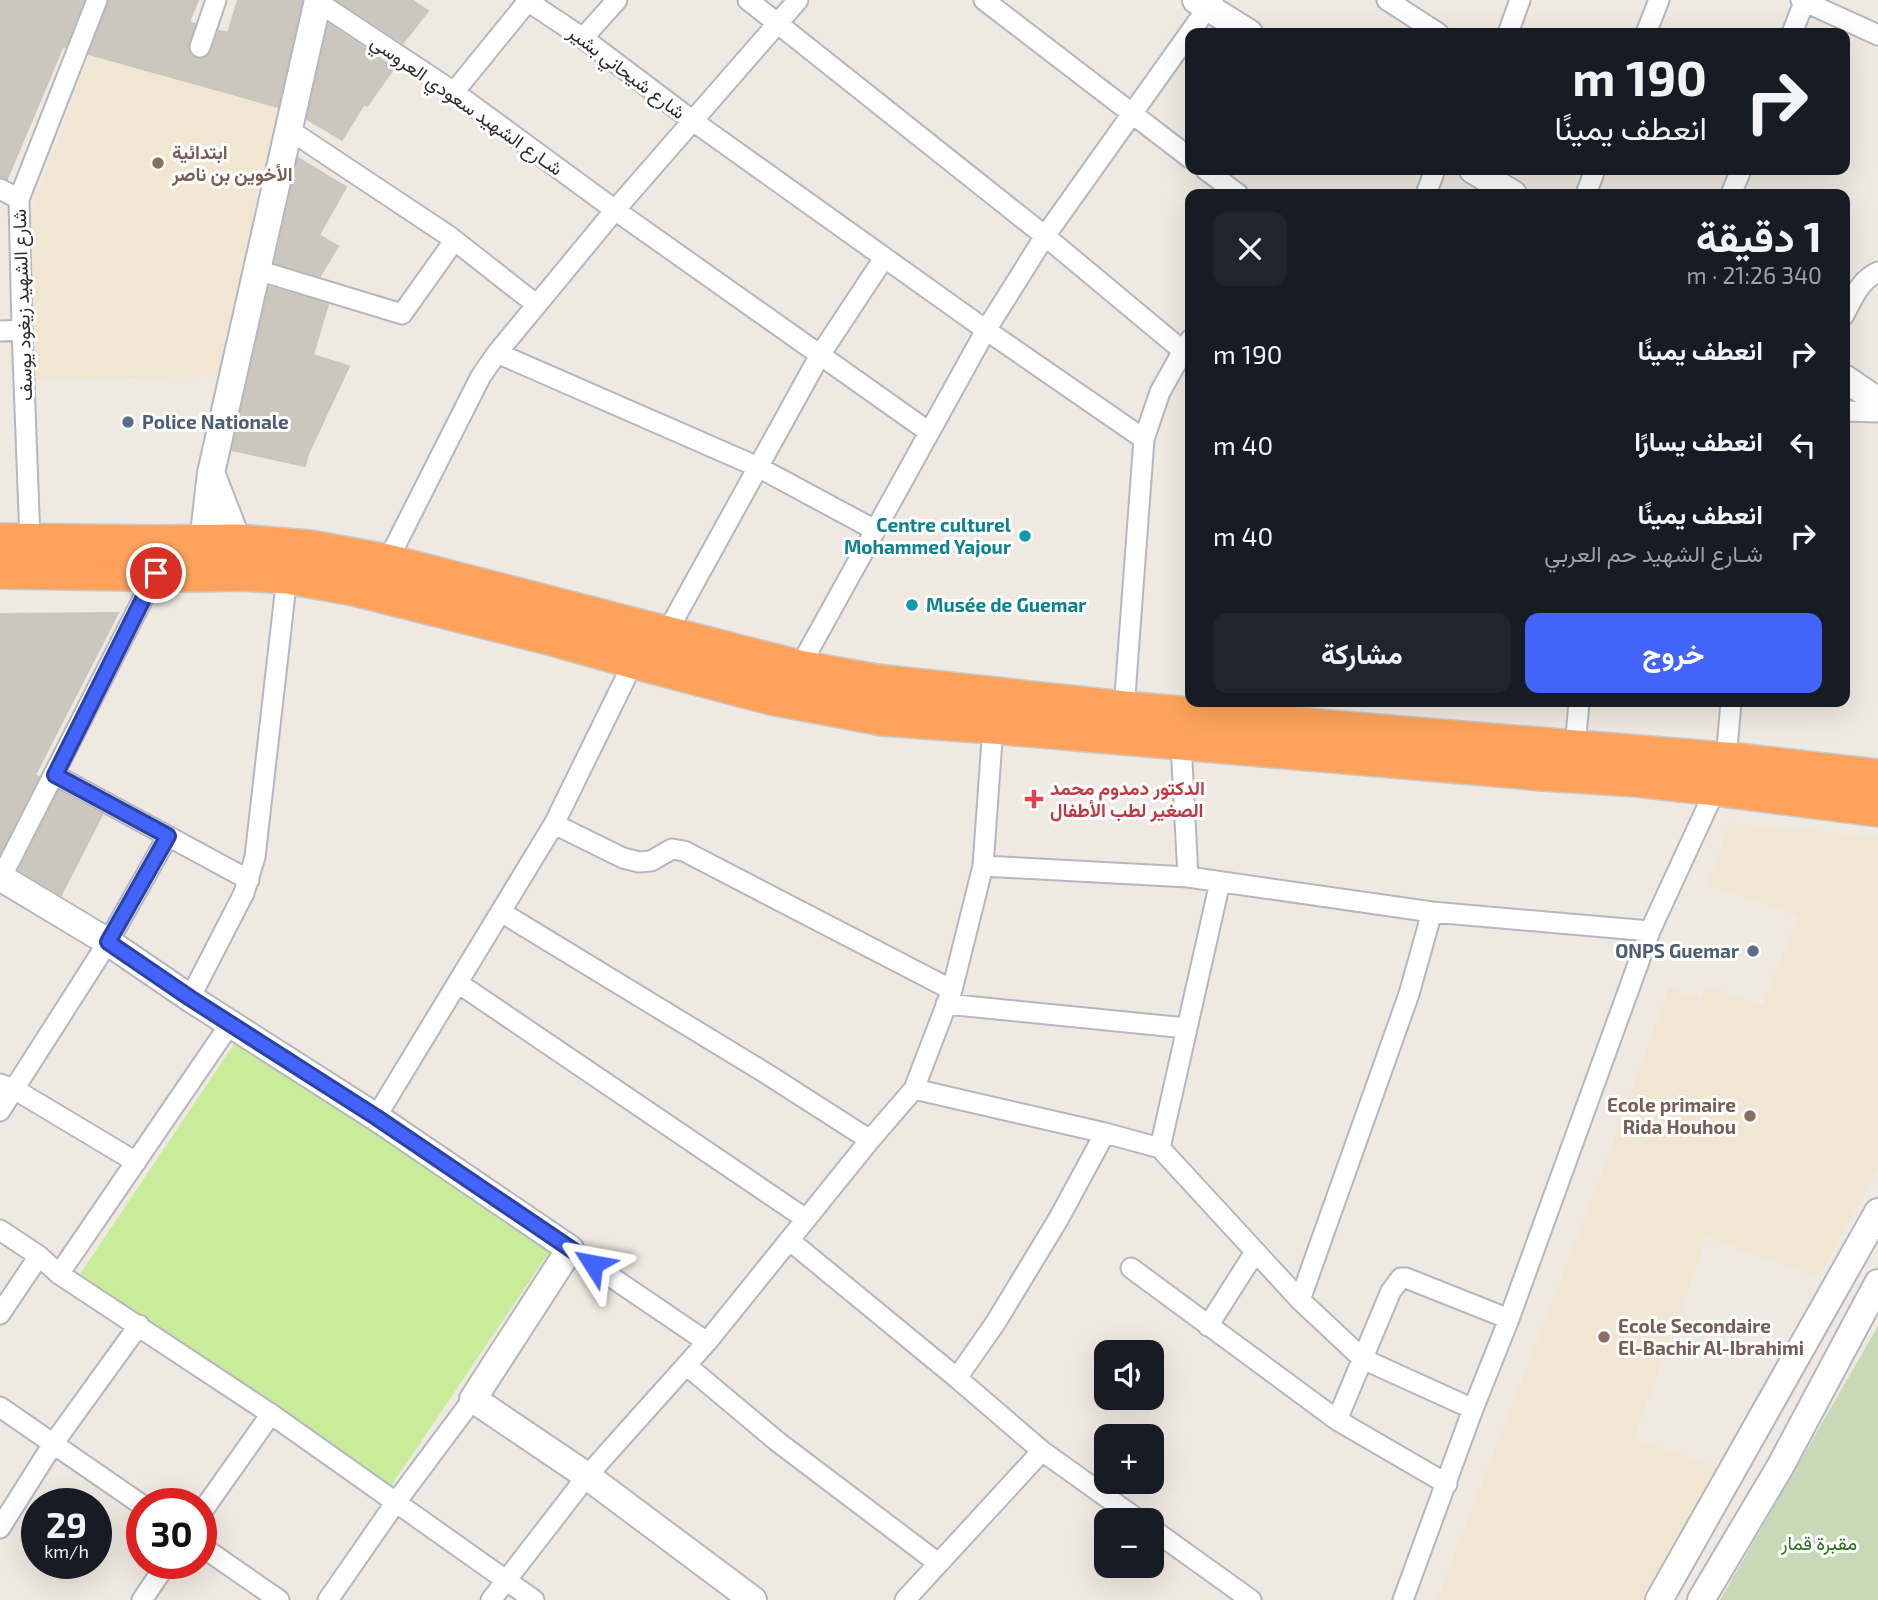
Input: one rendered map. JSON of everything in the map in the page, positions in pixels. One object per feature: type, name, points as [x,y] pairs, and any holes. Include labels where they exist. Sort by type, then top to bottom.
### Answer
[{"type":"highway","points":[[15,540],[153,543],[287,576],[354,587],[771,697],[883,718],[1181,743],[1236,733],[1575,748],[1721,774],[1878,810]]},
{"type":"highway","points":[[0,571],[156,573],[221,558],[310,548],[387,562],[799,668],[876,682],[1124,709],[1236,733],[1543,774],[1637,779],[1721,774],[1878,777]]},
{"type":"street","name":"شارع الشهيد زيغود يوسف","points":[[15,540],[22,330],[19,199],[97,0]]},
{"type":"street","points":[[200,47],[216,0]]},
{"type":"street","points":[[583,38],[617,0]]},
{"type":"street","points":[[748,0],[1185,346]]},
{"type":"street","points":[[387,562],[481,376],[497,353],[615,210],[799,0]]},
{"type":"street","points":[[984,0],[1185,154]]},
{"type":"street","points":[[1387,0],[1430,28]]},
{"type":"street","points":[[1510,28],[1520,0]]},
{"type":"street","points":[[1648,28],[1659,0]]},
{"type":"street","points":[[1794,28],[1803,0],[1878,35]]},
{"type":"street","points":[[221,558],[211,473],[318,1]]},
{"type":"street","name":"شـارع الشهيد سعودي العروسي","points":[[318,1],[454,92],[615,210],[929,432]]},
{"type":"street","points":[[454,92],[527,1]]},
{"type":"street","name":"شارع شيحاني بشير","points":[[527,1],[583,38],[693,121],[884,258],[1144,439]]},
{"type":"street","points":[[1188,28],[1205,2],[1242,28]]},
{"type":"street","points":[[799,668],[986,330],[1045,236],[1132,114],[1185,33]]},
{"type":"street","points":[[288,129],[454,241],[537,305]]},
{"type":"street","points":[[1213,175],[1231,189]]},
{"type":"street","points":[[1481,175],[1505,189]]},
{"type":"street","points":[[0,189],[19,199]]},
{"type":"street","points":[[257,270],[402,314],[454,241]]},
{"type":"street","points":[[666,634],[820,355],[884,258]]},
{"type":"street","points":[[1850,304],[1865,280],[1878,272]]},
{"type":"street","points":[[0,331],[22,330]]},
{"type":"street","points":[[497,353],[758,467],[875,530]]},
{"type":"street","points":[[1124,709],[1144,439],[1160,391],[1185,353]]},
{"type":"street","points":[[1850,382],[1878,401]]},
{"type":"street","points":[[1850,411],[1878,412]]},
{"type":"street","points":[[156,573],[0,878],[108,942],[376,1117],[707,1342]]},
{"type":"street","points":[[190,998],[237,907],[249,880],[255,857],[287,576]]},
{"type":"street","points":[[376,1117],[554,824],[634,661]]},
{"type":"street","points":[[1575,748],[1579,707]]},
{"type":"street","points":[[1403,1600],[1509,1319],[1650,931],[1721,774],[1730,707]]},
{"type":"street","points":[[491,1600],[587,1476],[707,1342],[914,1089],[949,997],[983,866],[993,726]]},
{"type":"street","points":[[1181,743],[1188,877]]},
{"type":"street","points":[[55,775],[249,880]]},
{"type":"street","points":[[554,824],[622,858],[639,862],[651,860],[672,849],[684,851],[949,997],[1186,1028]]},
{"type":"street","points":[[0,1111],[7,1087],[108,942],[168,836]]},
{"type":"street","points":[[983,866],[1188,877],[1432,912],[1650,931]]},
{"type":"street","points":[[1160,1148],[1220,882]]},
{"type":"street","points":[[501,912],[870,1140]]},
{"type":"street","points":[[1300,1300],[1409,994],[1432,912]]},
{"type":"street","points":[[458,983],[806,1219]]},
{"type":"street","points":[[60,1274],[230,1024]]},
{"type":"street","points":[[7,1087],[136,1163]]},
{"type":"street","points":[[914,1089],[1160,1148],[1300,1300],[1363,1359],[1473,1409]]},
{"type":"street","points":[[957,1378],[996,1322],[1059,1219],[1105,1133]]},
{"type":"street","points":[[1659,1600],[1878,1212]]},
{"type":"street","points":[[0,1230],[60,1274],[271,1414],[534,1600]]},
{"type":"street","points":[[789,1240],[1042,1451],[1122,1508]]},
{"type":"street","points":[[328,1600],[396,1502],[473,1399],[570,1249]]},
{"type":"street","points":[[1208,1326],[1255,1252]]},
{"type":"street","points":[[0,1314],[39,1256]]},
{"type":"street","points":[[1679,1566],[1705,1593],[1780,1467],[1878,1282],[1850,1263]]},
{"type":"street","points":[[1131,1268],[1337,1420],[1447,1484]]},
{"type":"street","points":[[1337,1420],[1391,1291],[1401,1278],[1509,1319]]},
{"type":"street","points":[[0,1528],[54,1444],[139,1325]]},
{"type":"street","points":[[686,1365],[778,1442],[938,1563]]},
{"type":"street","points":[[473,1399],[587,1476],[752,1600]]},
{"type":"street","points":[[0,1407],[126,1494]]},
{"type":"street","points":[[217,1490],[271,1414]]},
{"type":"street","points":[[905,1600],[1042,1451]]},
{"type":"street","points":[[1164,1538],[1251,1600]]},
{"type":"street","points":[[217,1557],[279,1600]]},
{"type":"street","points":[[142,1600],[156,1579]]},
{"type":"shaded area","name":"ابتدائية الأخوين بن ناصر","points":[[167,47],[194,55],[187,82],[280,108],[219,376],[35,380],[29,217],[90,54]]},
{"type":"shaded area","points":[[1729,823],[1878,837],[1878,1170],[1818,1278],[1707,1237],[1634,1438],[1718,1467],[1642,1600],[1437,1600],[1598,1183],[1669,988],[1701,1000],[1707,986],[1763,1005],[1798,916],[1708,884]]},
{"type":"green space","points":[[236,1041],[550,1251],[391,1486],[80,1274]]},
{"type":"green space","name":"مقبرة قمار","points":[[1878,1326],[1878,1600],[1720,1600]]},
{"type":"building","points":[[0,0],[84,0],[7,179],[0,177]]},
{"type":"building","points":[[109,0],[198,0],[189,22],[195,24],[188,49],[191,56],[202,59],[211,52],[219,31],[228,33],[238,0],[302,0],[278,107],[89,54]]},
{"type":"building","points":[[337,0],[412,0],[428,11],[403,43]]},
{"type":"building","points":[[329,24],[394,68],[367,106],[364,104],[342,140],[307,119]]},
{"type":"building","points":[[298,158],[346,187],[319,235],[338,246],[320,276],[275,263]]},
{"type":"building","points":[[269,287],[328,304],[313,355],[349,366],[305,466],[232,450]]},
{"type":"building","points":[[118,613],[35,775],[39,777],[0,853],[0,614]]},
{"type":"building","points":[[59,791],[102,815],[61,895],[19,870]]},
{"type":"place","name":"ابتدائية الأخوين بن ناصر","points":[[158,163]]},
{"type":"place","name":"Police Nationale","points":[[128,422]]},
{"type":"place","name":"Centre culturel Mohammed Yajour","points":[[1025,536]]},
{"type":"place","name":"Musée de Guemar","points":[[912,605]]},
{"type":"place","name":"الدكتور دمدوم محمد الصغير لطب الأطفال","points":[[1034,799]]},
{"type":"place","name":"ONPS Guemar","points":[[1753,951]]},
{"type":"place","name":"Ecole primaire Rida Houhou","points":[[1750,1116]]},
{"type":"place","name":"Ecole Secondaire El-Bachir Al-Ibrahimi","points":[[1604,1337]]},
{"type":"route","points":[[156,573],[55,775],[168,836],[108,942],[376,1117],[593,1264]]}]
